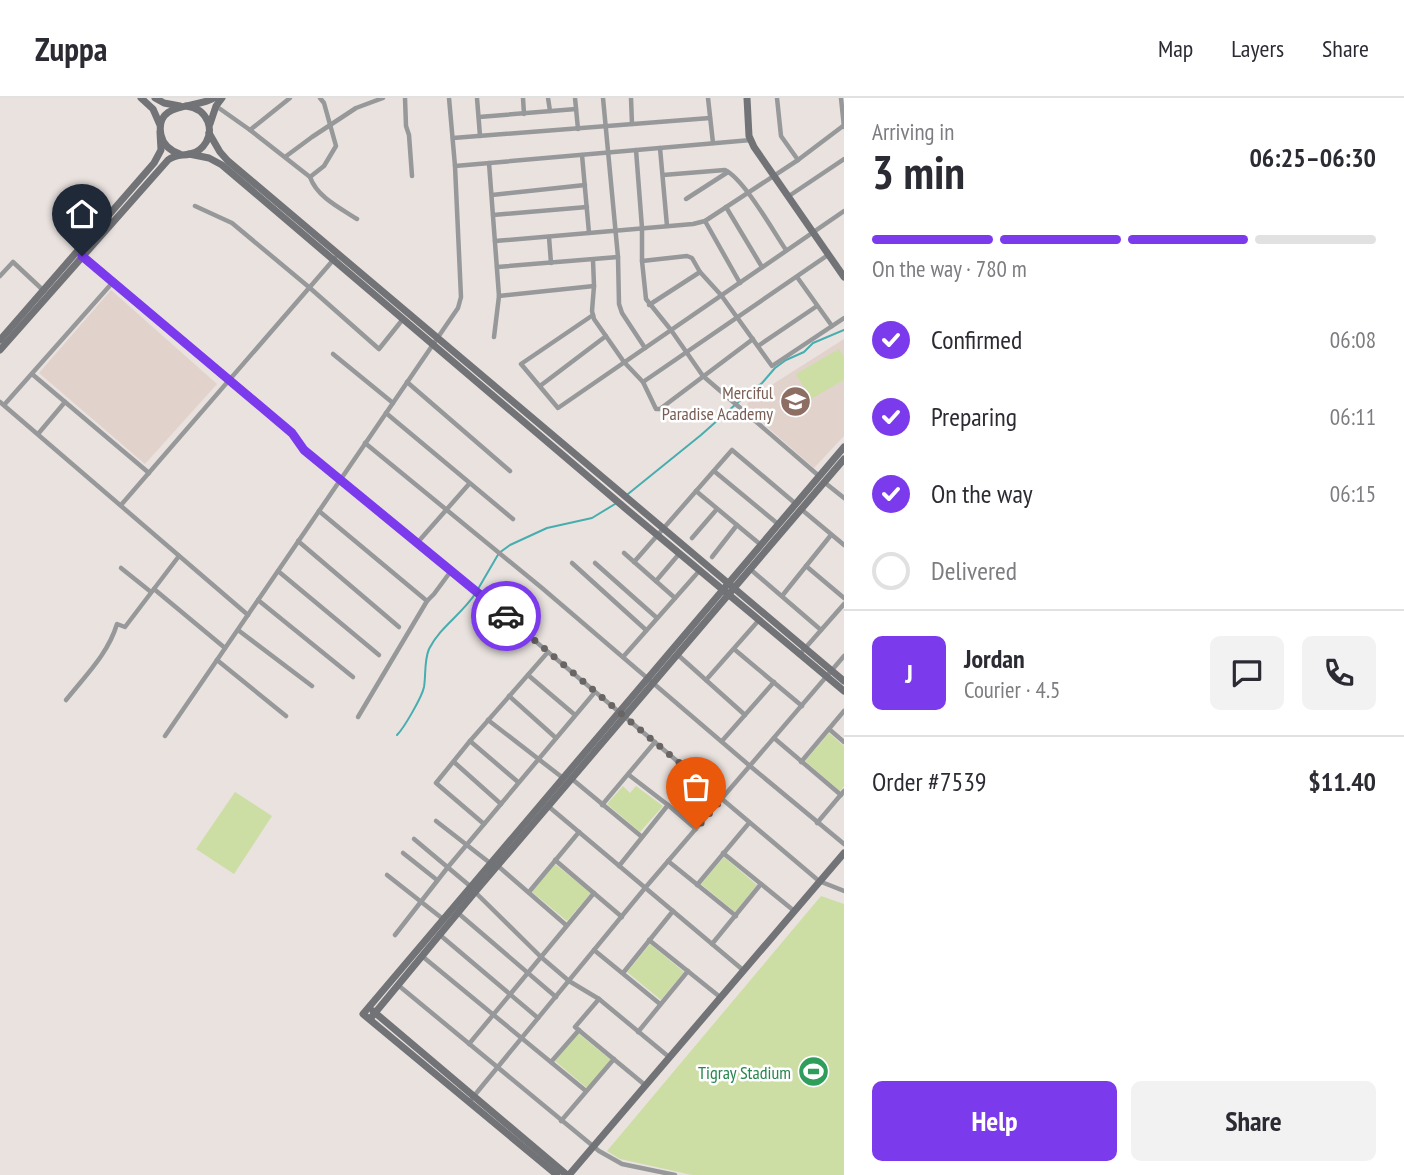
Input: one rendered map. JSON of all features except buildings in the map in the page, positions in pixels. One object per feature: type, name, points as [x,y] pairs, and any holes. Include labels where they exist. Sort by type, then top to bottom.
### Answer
[{"type":"street","points":[[141,98],[153,109],[163,142],[170,149],[209,158],[222,165],[435,342],[608,494],[629,505]]},
{"type":"street","points":[[155,98],[164,103],[196,108],[204,114],[209,131],[228,161],[403,319],[618,491],[629,505],[829,673],[844,691]]},
{"type":"street","points":[[0,350],[154,163],[162,146],[161,129],[167,113],[183,106],[215,102],[222,98]]},
{"type":"street","points":[[250,130],[290,98]]},
{"type":"street","points":[[310,177],[324,166],[336,146],[324,103],[320,98]]},
{"type":"street","points":[[285,157],[356,108],[383,98]]},
{"type":"street","points":[[405,98],[412,176]]},
{"type":"street","points":[[165,736],[455,314],[461,297],[449,98]]},
{"type":"street","points":[[477,98],[480,136]]},
{"type":"street","points":[[523,98],[524,114]]},
{"type":"street","points":[[548,98],[550,111]]},
{"type":"street","points":[[575,98],[578,129]]},
{"type":"street","points":[[603,98],[618,257],[620,309],[645,348]]},
{"type":"street","points":[[631,98],[632,124]]},
{"type":"street","points":[[708,98],[713,143]]},
{"type":"street","points":[[747,98],[751,140],[844,277]]},
{"type":"street","points":[[777,98],[781,136],[798,160]]},
{"type":"street","points":[[495,241],[705,221],[843,127],[841,98]]},
{"type":"street","points":[[215,102],[310,177],[319,193],[357,219]]},
{"type":"street","points":[[0,340],[82,256],[168,160],[203,147],[215,102]]},
{"type":"street","points":[[478,117],[576,108]]},
{"type":"street","points":[[453,138],[710,118]]},
{"type":"street","points":[[455,166],[751,140]]},
{"type":"street","points":[[660,148],[667,226]]},
{"type":"street","points":[[636,150],[642,261],[649,305],[671,330],[703,376],[844,498]]},
{"type":"street","points":[[582,155],[589,233]]},
{"type":"street","points":[[788,197],[844,159]]},
{"type":"street","points":[[489,163],[499,296],[494,337]]},
{"type":"street","points":[[663,175],[725,170],[732,174],[786,250]]},
{"type":"street","points":[[686,199],[728,172]]},
{"type":"street","points":[[492,195],[585,185]]},
{"type":"street","points":[[195,206],[232,223],[379,349],[403,319]]},
{"type":"street","points":[[493,215],[587,207]]},
{"type":"street","points":[[726,207],[762,267]]},
{"type":"street","points":[[593,315],[521,364],[558,408],[844,211]]},
{"type":"street","points":[[705,221],[740,283]]},
{"type":"street","points":[[549,237],[551,263]]},
{"type":"street","points":[[643,382],[828,255]]},
{"type":"street","points":[[82,256],[292,433],[304,450],[418,542],[819,881],[844,891]]},
{"type":"street","points":[[497,267],[618,257]]},
{"type":"street","points":[[642,261],[690,257],[772,366],[844,318]]},
{"type":"street","points":[[121,505],[336,258]]},
{"type":"street","points":[[593,260],[593,315],[624,362],[643,382],[655,409],[658,410],[753,339]]},
{"type":"street","points":[[0,276],[13,262],[45,293]]},
{"type":"street","points":[[649,305],[700,272]]},
{"type":"street","points":[[797,276],[832,326]]},
{"type":"street","points":[[113,282],[2,404],[248,615]]},
{"type":"street","points":[[499,296],[594,286]]},
{"type":"street","points":[[758,346],[817,306]]},
{"type":"street","points":[[540,386],[606,336]]},
{"type":"street","points":[[333,354],[393,403]]},
{"type":"street","points":[[32,374],[149,473]]},
{"type":"street","points":[[407,382],[510,471]]},
{"type":"street","points":[[38,434],[65,402]]},
{"type":"street","points":[[386,413],[513,519]]},
{"type":"street","points":[[365,443],[542,587],[844,844]]},
{"type":"street","points":[[372,1013],[443,919],[473,890],[563,778],[621,715],[728,589],[750,568],[822,479],[844,447]]},
{"type":"street","points":[[634,562],[732,450],[844,545]]},
{"type":"street","points":[[822,479],[842,464]]},
{"type":"street","points":[[714,471],[778,525]]},
{"type":"street","points":[[418,542],[469,484]]},
{"type":"street","points":[[696,491],[761,545]]},
{"type":"street","points":[[651,680],[678,655],[761,545],[798,506]]},
{"type":"street","points":[[692,538],[717,509]]},
{"type":"street","points":[[319,510],[427,601]]},
{"type":"street","points":[[712,557],[737,525]]},
{"type":"street","points":[[661,532],[700,570],[728,589],[760,620],[803,651]]},
{"type":"street","points":[[782,596],[831,535]]},
{"type":"street","points":[[298,541],[400,627]]},
{"type":"street","points":[[624,553],[675,598]]},
{"type":"street","points":[[656,581],[680,553]]},
{"type":"street","points":[[66,700],[107,647],[117,624],[125,626],[179,556]]},
{"type":"street","points":[[572,563],[646,630]]},
{"type":"street","points":[[595,563],[657,618]]},
{"type":"street","points":[[806,566],[844,598]]},
{"type":"street","points":[[121,568],[225,649]]},
{"type":"street","points":[[750,568],[821,630]]},
{"type":"street","points":[[623,657],[700,570]]},
{"type":"street","points":[[278,571],[379,655]]},
{"type":"street","points":[[358,717],[427,601],[451,571]]},
{"type":"street","points":[[258,600],[353,677]]},
{"type":"street","points":[[803,651],[844,604]]},
{"type":"street","points":[[706,680],[760,620]]},
{"type":"street","points":[[238,630],[312,686]]},
{"type":"street","points":[[734,649],[802,706]]},
{"type":"street","points":[[484,824],[436,783],[548,652]]},
{"type":"street","points":[[678,655],[745,715]]},
{"type":"street","points":[[472,1098],[645,888],[844,656]]},
{"type":"street","points":[[217,660],[286,716]]},
{"type":"street","points":[[829,673],[844,681]]},
{"type":"street","points":[[528,675],[575,715]]},
{"type":"street","points":[[722,741],[774,682]]},
{"type":"street","points":[[395,934],[466,844],[595,692]]},
{"type":"street","points":[[509,696],[556,738]]},
{"type":"street","points":[[802,762],[844,711]]},
{"type":"street","points":[[494,865],[572,779],[621,715]]},
{"type":"street","points":[[488,720],[563,778]]},
{"type":"street","points":[[829,729],[844,742]]},
{"type":"street","points":[[774,738],[842,793],[817,823]]},
{"type":"street","points":[[470,741],[518,782]]},
{"type":"street","points":[[602,804],[655,742]]},
{"type":"street","points":[[454,762],[501,803]]},
{"type":"street","points":[[629,775],[696,829]]},
{"type":"street","points":[[572,779],[642,837]]},
{"type":"street","points":[[619,866],[668,805]]},
{"type":"street","points":[[548,806],[743,970]]},
{"type":"street","points":[[436,821],[529,892],[566,925]]},
{"type":"street","points":[[697,884],[749,822]]},
{"type":"street","points":[[529,892],[579,832]]},
{"type":"street","points":[[414,839],[473,890],[569,981],[599,999],[669,1057]]},
{"type":"street","points":[[403,853],[438,880]]},
{"type":"street","points":[[723,853],[793,911]]},
{"type":"street","points":[[372,1013],[568,1175],[844,853]]},
{"type":"street","points":[[555,860],[622,917]]},
{"type":"street","points":[[668,862],[736,916]]},
{"type":"street","points":[[387,875],[443,919]]},
{"type":"street","points":[[712,944],[761,884]]},
{"type":"street","points":[[372,1013],[440,935],[473,890]]},
{"type":"street","points":[[469,1044],[594,893]]},
{"type":"street","points":[[622,973],[673,911]]},
{"type":"street","points":[[458,913],[556,997]]},
{"type":"street","points":[[440,935],[538,1018]]},
{"type":"street","points":[[649,940],[720,997]]},
{"type":"street","points":[[594,950],[660,1004]]},
{"type":"street","points":[[422,956],[586,1091]]},
{"type":"street","points":[[638,1032],[688,971]]},
{"type":"street","points":[[398,985],[593,1147],[622,1164],[675,1175]]},
{"type":"street","points":[[599,999],[575,1027],[645,1085]]},
{"type":"street","points":[[551,1062],[579,1030]]},
{"type":"street","points":[[561,1121],[614,1059]]},
{"type":"street","points":[[472,1098],[557,1175]]},
{"type":"shaded area","points":[[111,290],[217,384],[145,464],[39,373]]},
{"type":"shaded area","name":"Merciful Paradise Academy","points":[[844,339],[844,436],[814,468],[750,412],[747,404],[751,398]]},
{"type":"green space","points":[[839,349],[844,358],[844,380],[811,399],[796,374]]},
{"type":"green space","points":[[829,733],[844,746],[844,786],[840,791],[805,761]]},
{"type":"green space","points":[[623,786],[630,793],[636,786],[663,806],[640,832],[607,804]]},
{"type":"green space","points":[[235,792],[272,816],[234,874],[196,849]]},
{"type":"green space","points":[[724,857],[757,885],[735,912],[701,884]]},
{"type":"green space","points":[[555,864],[591,893],[567,921],[532,892]]},
{"type":"green space","points":[[821,896],[844,904],[844,1175],[692,1175],[620,1159],[607,1151]]},
{"type":"green space","points":[[650,944],[684,972],[661,1000],[627,972]]},
{"type":"green space","points":[[578,1033],[611,1060],[587,1088],[555,1061]]},
{"type":"waterway","points":[[628,494],[762,383],[775,368],[804,352],[813,343],[844,330]]},
{"type":"waterway","points":[[478,589],[499,553],[510,545],[547,528],[592,518],[615,504]]},
{"type":"waterway","points":[[397,735],[423,692],[429,649],[475,594]]},
{"type":"way so far","points":[[506,616],[722,799],[696,829]]},
{"type":"place","name":"Merciful Paradise Academy","points":[[796,402]]},
{"type":"place","name":"Tigray Stadium","points":[[814,1072]]},
{"type":"route","points":[[82,256],[292,433],[304,450],[506,616]]}]
